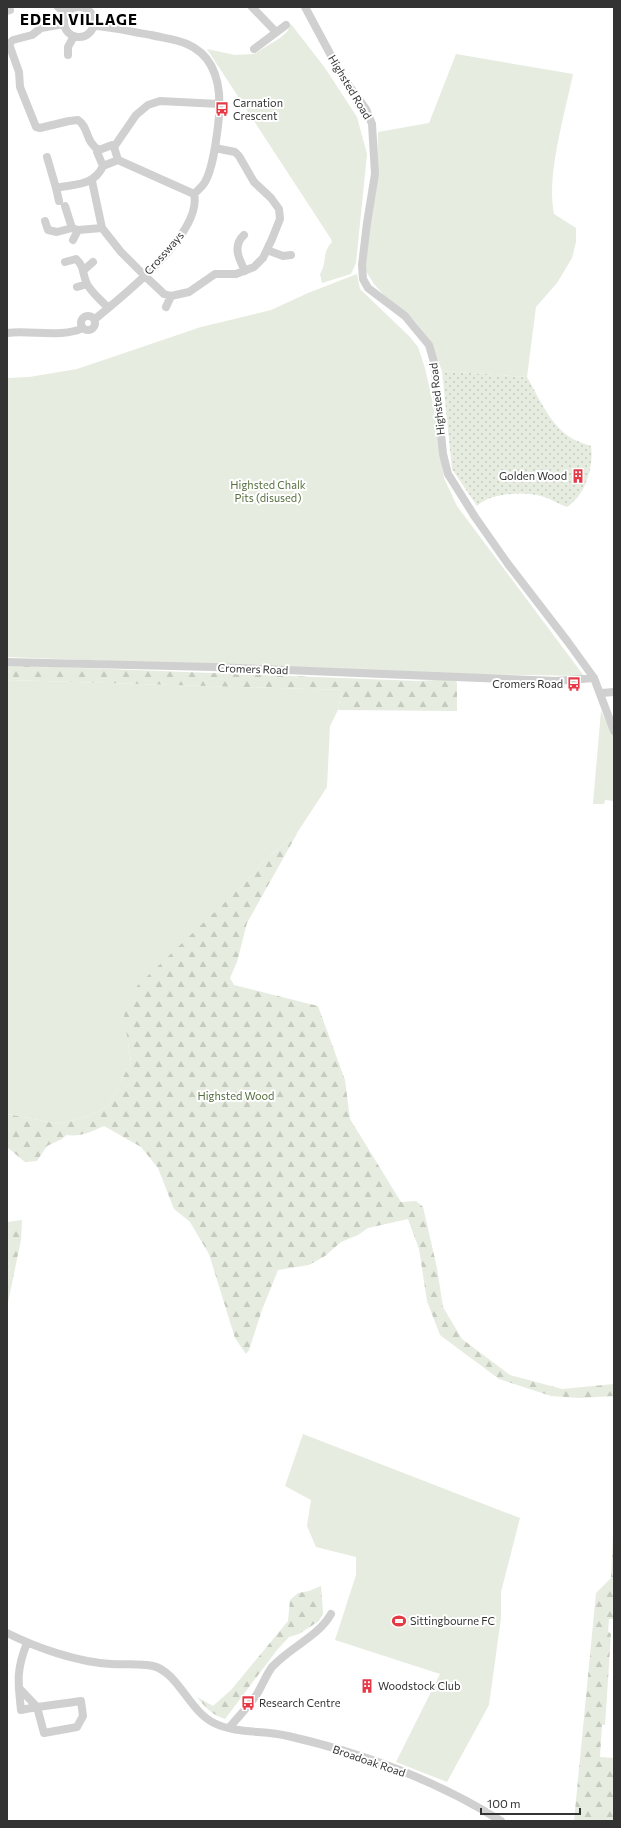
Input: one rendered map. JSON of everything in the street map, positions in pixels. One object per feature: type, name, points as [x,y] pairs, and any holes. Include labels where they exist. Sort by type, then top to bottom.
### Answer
[{"type":"street","points":[[58,7],[67,14]]},
{"type":"street","points":[[77,7],[85,8],[92,13],[94,26],[86,36],[79,38],[74,36],[67,31],[64,24],[67,14],[77,7]]},
{"type":"street","points":[[252,7],[276,32]]},
{"type":"street","name":"Highsted Road","points":[[305,7],[342,76],[366,110],[372,124],[375,174],[366,223],[362,266],[363,279],[368,288],[405,316],[429,345],[434,362],[443,454],[448,474],[475,517],[508,564],[594,678],[614,731]]},
{"type":"street","points":[[64,24],[41,28],[32,36],[13,40],[9,44],[19,72],[20,87],[36,127],[40,128],[78,120],[83,124],[91,144],[99,150]]},
{"type":"street","points":[[254,49],[286,25]]},
{"type":"street","points":[[56,188],[92,181],[103,166],[118,160],[194,194],[205,182],[215,148],[219,118],[219,89],[209,60],[199,51],[177,40],[114,27],[94,26]]},
{"type":"street","points":[[68,55],[68,47],[74,36]]},
{"type":"street","points":[[114,147],[136,115],[148,105],[160,101],[219,104]]},
{"type":"street","points":[[99,150],[112,145],[114,147]]},
{"type":"street","points":[[114,147],[118,160]]},
{"type":"street","points":[[92,181],[102,228],[121,252],[164,294],[171,296],[189,292],[216,274],[236,274],[245,271],[258,263],[267,250],[280,219],[279,209],[271,198],[254,182],[239,156],[235,152],[215,148]]},
{"type":"street","points":[[99,150],[97,152],[103,166]]},
{"type":"street","points":[[46,157],[62,203],[75,229],[73,240]]},
{"type":"street","name":"Crossways","points":[[7,333],[60,332],[83,328],[88,331],[92,330],[96,323],[95,319],[145,276],[178,240],[188,224],[194,210],[196,200],[194,194]]},
{"type":"street","points":[[45,221],[48,230],[53,232],[75,229],[102,228]]},
{"type":"street","points":[[244,235],[238,242],[237,249],[238,256],[245,271]]},
{"type":"street","points":[[267,250],[283,256],[291,255]]},
{"type":"street","points":[[65,262],[76,259],[84,269],[87,284],[108,308]]},
{"type":"street","points":[[84,269],[93,262]]},
{"type":"street","points":[[77,287],[87,284]]},
{"type":"street","points":[[166,307],[171,296]]},
{"type":"street","name":"Cromers Road","points":[[7,662],[213,667],[556,682],[594,678]]},
{"type":"street","points":[[600,694],[614,692]]},
{"type":"street","points":[[229,1728],[256,1695],[271,1668],[287,1652],[310,1638],[332,1614]]},
{"type":"street","name":"Broadoak Road","points":[[7,1633],[27,1643],[85,1660],[110,1664],[153,1666],[162,1669],[200,1713],[214,1724],[229,1728],[287,1735],[369,1759],[455,1795],[501,1821]]},
{"type":"street","points":[[19,1688],[37,1707],[44,1733],[77,1727],[83,1716],[81,1701],[37,1707],[21,1710],[19,1688],[19,1665],[27,1643]]},
{"type":"green space","points":[[291,24],[325,68],[357,117],[367,154],[356,263],[351,274],[322,283],[320,274],[324,265],[325,254],[332,242],[331,239],[207,49],[235,55],[254,54],[280,38],[287,32]]},
{"type":"green space","points":[[456,54],[573,74],[554,163],[552,198],[554,214],[576,228],[576,242],[572,258],[557,283],[536,307],[527,377],[442,371],[430,340],[413,319],[388,300],[374,284],[364,268],[377,174],[378,132],[429,123]]},
{"type":"green space","name":"Highsted Chalk Pits (disused)","points":[[357,274],[360,289],[410,337],[418,347],[425,368],[433,404],[444,478],[457,506],[584,676],[456,674],[7,657],[7,378],[29,377],[77,369],[201,327],[271,310],[308,293]]},
{"type":"green space","points":[[442,371],[527,377],[541,403],[558,427],[573,439],[591,446],[592,454],[589,472],[587,480],[579,496],[567,507],[548,498],[534,494],[507,494],[490,498],[477,506],[452,469]]},
{"type":"green space","points":[[7,665],[418,681],[455,679],[457,683],[457,711],[338,710],[342,690],[7,680]]},
{"type":"green space","points":[[7,680],[342,690],[338,710],[330,726],[327,787],[299,830],[263,862],[244,884],[133,991],[128,1043],[131,1062],[108,1106],[89,1116],[59,1124],[7,1114]]},
{"type":"green space","points":[[601,711],[614,738],[614,801],[605,800],[604,804],[593,804]]},
{"type":"green space","name":"Highsted Wood","points":[[299,830],[247,923],[237,962],[230,978],[234,985],[318,1006],[345,1080],[350,1119],[401,1202],[416,1201],[423,1207],[437,1268],[443,1307],[462,1339],[510,1375],[562,1389],[614,1384],[614,1396],[580,1398],[551,1396],[499,1379],[440,1335],[427,1301],[419,1249],[408,1219],[368,1228],[358,1235],[341,1242],[325,1256],[309,1265],[278,1270],[262,1310],[249,1350],[246,1354],[235,1338],[209,1254],[190,1222],[174,1209],[158,1168],[141,1147],[104,1126],[81,1135],[66,1135],[62,1139],[47,1146],[37,1161],[25,1162],[7,1147],[7,1114],[59,1124],[89,1116],[108,1106],[131,1062],[124,1016],[133,990],[244,884],[263,862]]},
{"type":"green space","points":[[22,1220],[21,1240],[7,1307],[7,1222]]},
{"type":"green space","points":[[303,1434],[520,1518],[501,1592],[501,1618],[489,1705],[447,1782],[396,1762],[440,1674],[335,1640],[356,1575],[356,1557],[316,1547],[307,1526],[311,1500],[285,1486]]},
{"type":"green space","points":[[614,1513],[614,1619],[609,1619],[608,1631],[611,1634],[605,1725],[602,1725],[600,1757],[614,1758],[614,1821],[574,1821],[596,1593],[611,1578]]},
{"type":"green space","points":[[321,1586],[323,1613],[319,1621],[299,1634],[289,1637],[277,1650],[225,1719],[209,1710],[197,1697],[213,1706],[231,1690],[288,1621],[290,1600],[298,1593],[309,1591]]},
{"type":"place","name":"Carnation Crescent","points":[[222,109]]},
{"type":"place","name":"Golden Wood","points":[[578,476]]},
{"type":"place","name":"Cromers Road","points":[[574,684]]},
{"type":"place","name":"Sittingbourne FC","points":[[399,1621]]},
{"type":"place","name":"Woodstock Club","points":[[367,1686]]},
{"type":"place","name":"Research Centre","points":[[248,1703]]},
{"type":"district","name":"EDEN VILLAGE","points":[[79,20]]}]
